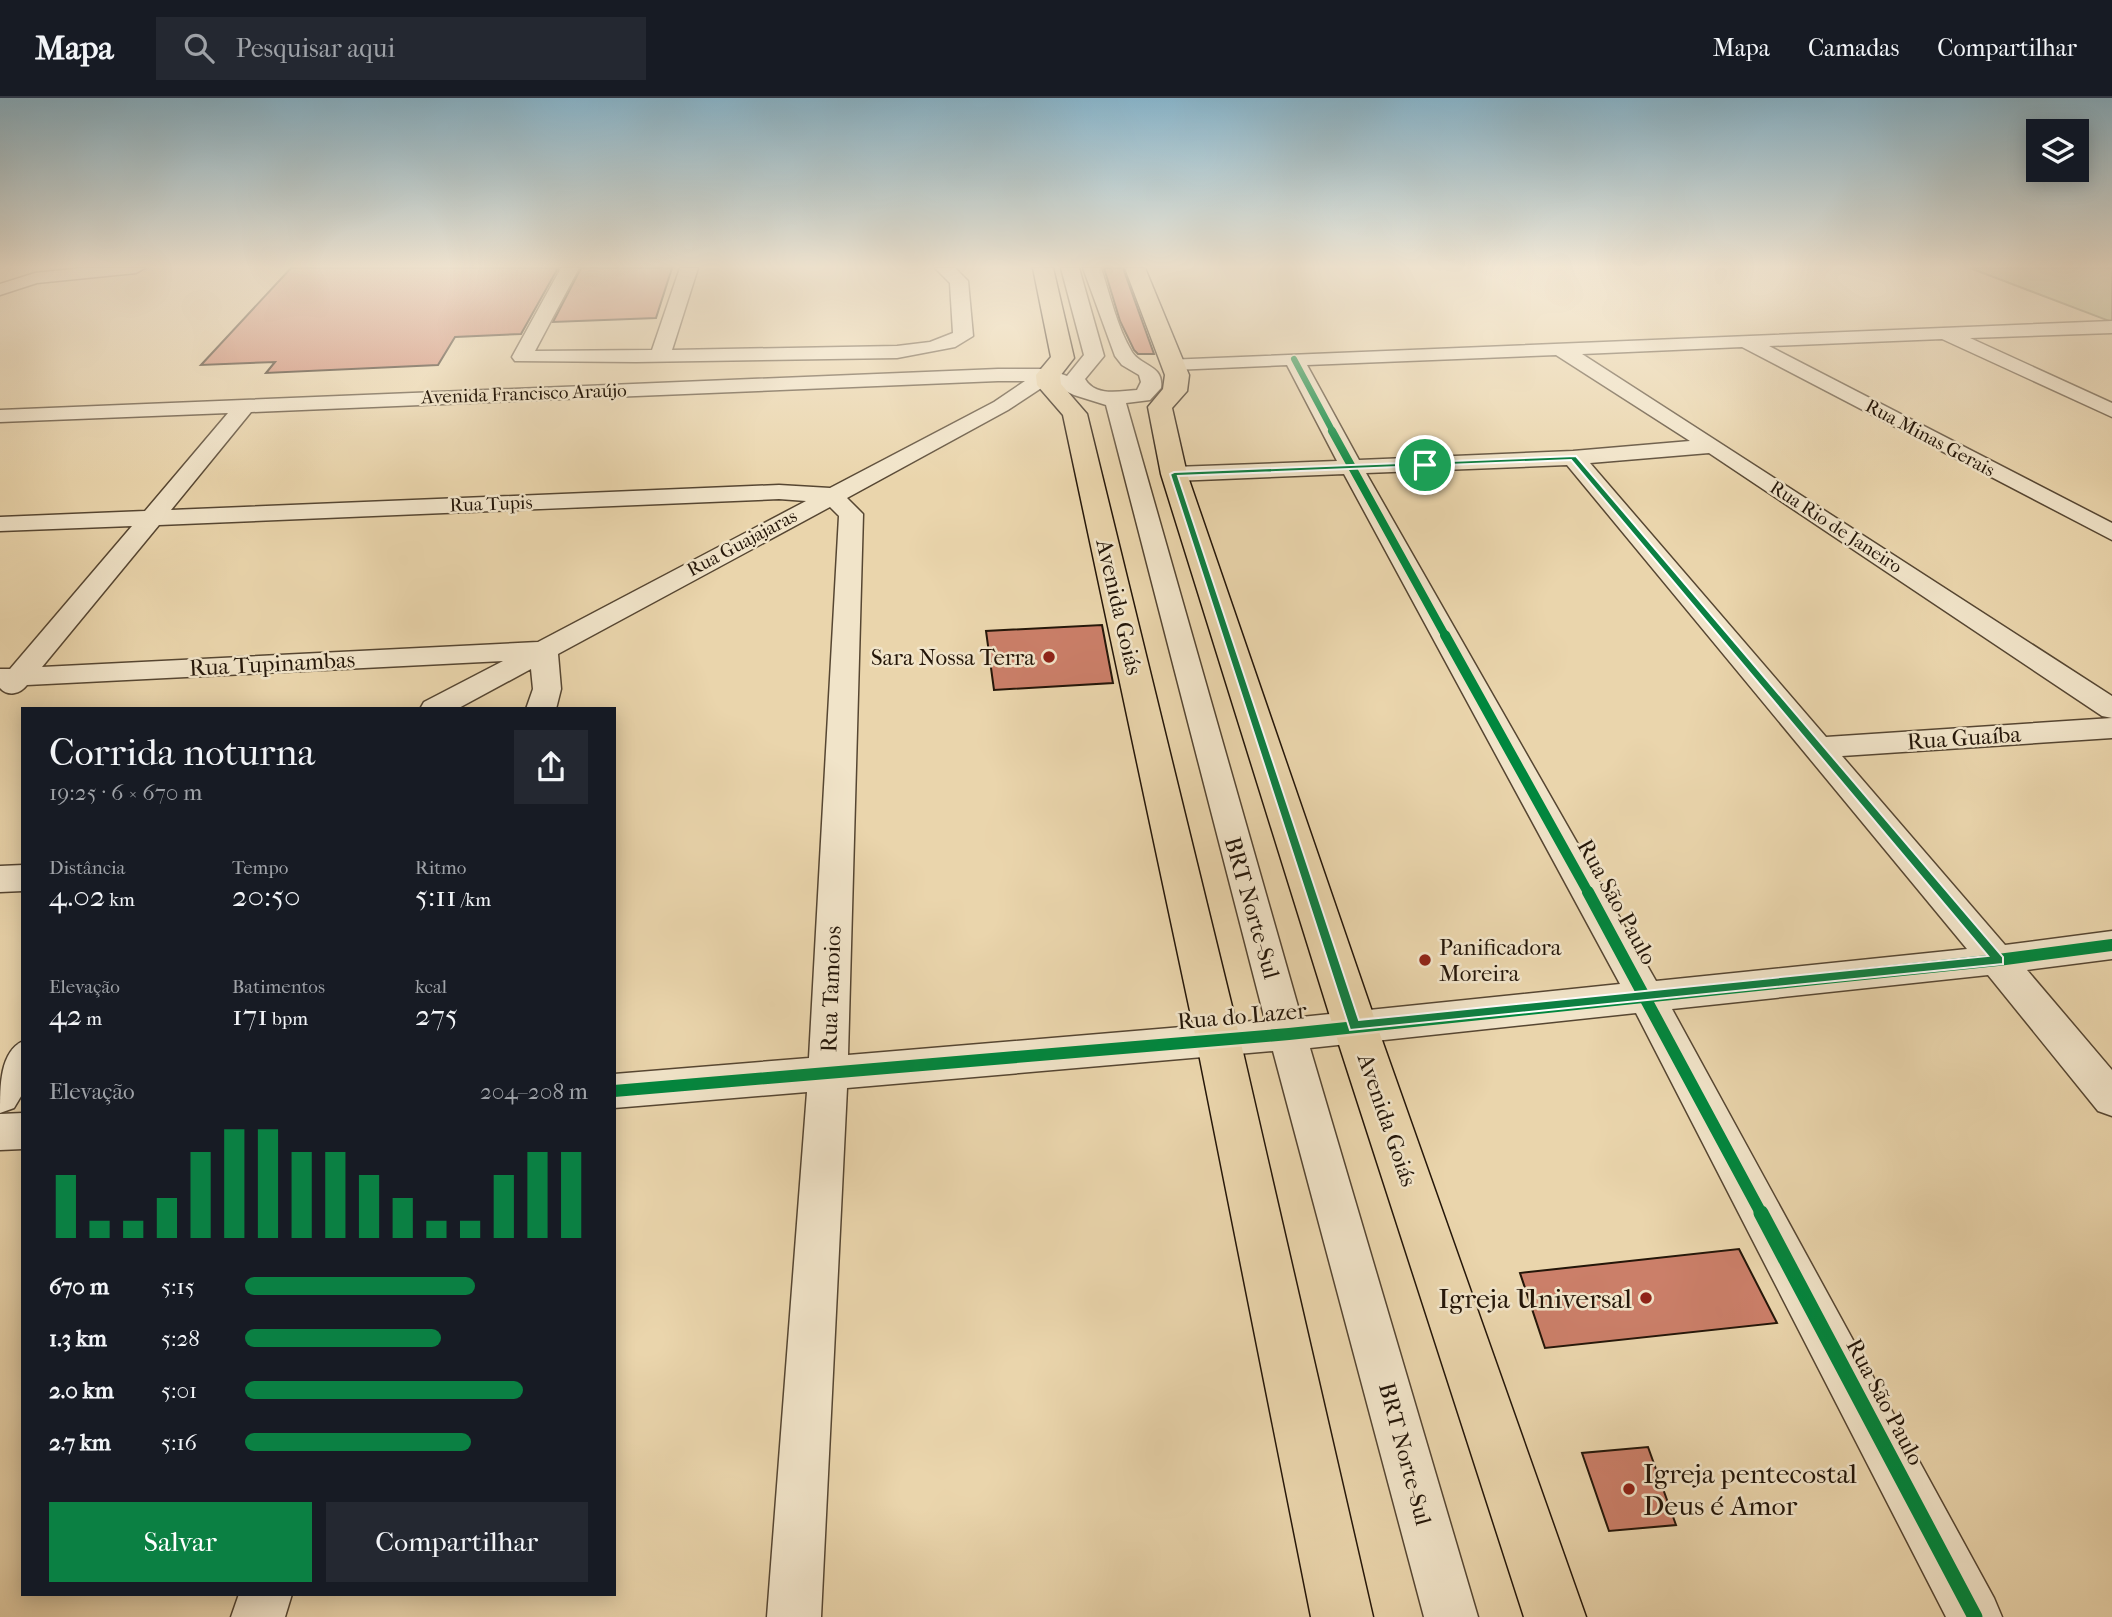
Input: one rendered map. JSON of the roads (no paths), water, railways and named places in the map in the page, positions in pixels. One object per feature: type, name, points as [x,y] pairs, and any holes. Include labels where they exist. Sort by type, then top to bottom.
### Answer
[{"type":"main road","points":[[1048,375],[1063,358],[1059,339]]},
{"type":"main road","points":[[1163,339],[1175,369]]},
{"type":"main road","name":"Avenida Goiás","points":[[1175,369],[1175,391],[1160,409],[1174,474],[1355,1026],[1555,1617]]},
{"type":"main road","name":"Avenida Goiás","points":[[1048,375],[1049,385],[1075,414],[1218,1039],[1342,1617]]},
{"type":"street","points":[[532,339],[522,357],[905,350],[951,343],[958,339]]},
{"type":"street","points":[[660,356],[665,339]]},
{"type":"street","points":[[1089,339],[1094,356],[1075,379],[1115,395]]},
{"type":"street","name":"BRT Norte-Sul","points":[[1117,339],[1123,355],[1146,369],[1153,384],[1115,395],[1257,930],[1289,1034],[1451,1617]]},
{"type":"street","points":[[1048,375],[1115,395],[1175,369],[1294,359],[1824,339]]},
{"type":"street","points":[[1954,339],[2112,411]]},
{"type":"street","name":"Rua Minas Gerais","points":[[1748,342],[2112,533]]},
{"type":"street","name":"Rua Rio de Janeiro","points":[[1559,348],[1713,446],[2112,709]]},
{"type":"street","name":"Rua São Paulo","points":[[1294,359],[1646,997],[1975,1617]]},
{"type":"street","name":"Avenida Francisco Araújo","points":[[0,416],[1048,375]]},
{"type":"street","name":"Rua Guajajaras","points":[[438,707],[1001,406],[1048,375]]},
{"type":"street","points":[[0,700],[10,677],[151,518],[246,405]]},
{"type":"street","points":[[1174,474],[1573,458],[1713,446]]},
{"type":"street","points":[[1573,458],[1998,960],[2112,1099]]},
{"type":"street","name":"Rua Tupis","points":[[0,524],[779,492],[831,495]]},
{"type":"street","name":"Rua Tamoios","points":[[794,1617],[828,1072],[850,514],[831,495]]},
{"type":"street","points":[[542,707],[547,689],[544,650]]},
{"type":"street","name":"Rua Tupinambas","points":[[10,677],[544,650]]},
{"type":"street","name":"Rua Guaíba","points":[[1816,748],[2112,728]]},
{"type":"street","points":[[0,879],[21,878]]},
{"type":"street","name":"Rua do Lazer","points":[[616,1091],[1289,1034],[1998,960],[2112,945]]},
{"type":"street","points":[[0,1096],[21,1060]]},
{"type":"street","points":[[0,1132],[21,1130]]},
{"type":"street","points":[[258,1617],[265,1596]]},
{"type":"place","name":"Sara Nossa Terra","points":[[1049,657]]},
{"type":"place","name":"Panificadora Moreira","points":[[1425,960]]},
{"type":"place","name":"Igreja Universal","points":[[1646,1298]]},
{"type":"place","name":"Igreja pentecostal Deus é Amor","points":[[1629,1489]]}]
